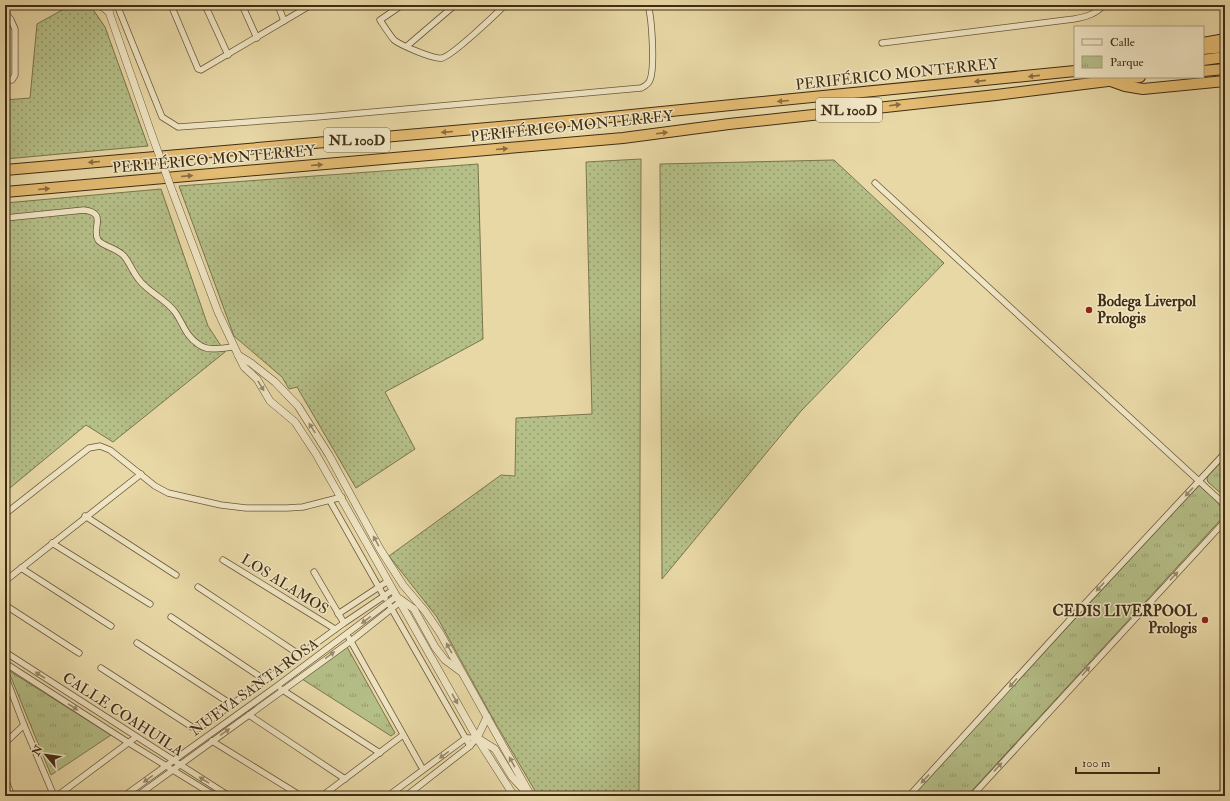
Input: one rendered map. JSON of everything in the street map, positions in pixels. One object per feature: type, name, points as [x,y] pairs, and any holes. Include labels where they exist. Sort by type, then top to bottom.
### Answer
[{"type":"highway","points":[[1204,44],[1225,39]]},
{"type":"highway","points":[[1204,49],[1225,47]]},
{"type":"highway","points":[[1204,60],[1225,58]]},
{"type":"highway","points":[[1204,71],[1225,69]]},
{"type":"highway","name":"PERIFÉRICO MONTERREY","points":[[5,170],[568,121],[901,90],[1074,71]]},
{"type":"highway","name":"PERIFÉRICO MONTERREY","points":[[5,192],[623,138],[729,124],[1132,78]]},
{"type":"highway","points":[[1110,81],[1125,86],[1144,89],[1225,80]]},
{"type":"street","points":[[100,5],[109,8],[173,193],[218,312],[233,347],[244,367],[257,379],[270,401],[296,422],[342,497],[477,738],[514,796]]},
{"type":"street","points":[[117,5],[162,117],[178,127],[641,88],[646,86],[651,78],[652,33],[648,5]]},
{"type":"street","points":[[171,5],[198,69],[204,70],[311,5]]},
{"type":"street","points":[[205,5],[228,56]]},
{"type":"street","points":[[242,5],[257,38]]},
{"type":"street","points":[[278,5],[284,21]]},
{"type":"street","points":[[402,5],[380,20],[394,40],[437,59],[447,57],[488,22],[505,5]]},
{"type":"street","points":[[407,46],[455,5]]},
{"type":"street","points":[[882,44],[1074,20],[1098,11],[1104,5]]},
{"type":"street","points":[[5,12],[15,29],[15,75],[12,80],[5,80]]},
{"type":"street","points":[[876,183],[1225,505]]},
{"type":"street","points":[[5,218],[84,210],[90,211],[95,214],[97,218],[96,236],[98,240],[101,243],[117,250],[124,257],[136,277],[167,303],[175,312],[185,331],[198,344],[204,348],[212,349],[233,347]]},
{"type":"street","points":[[238,355],[282,389],[298,406],[329,455],[380,549],[403,585],[425,611],[440,633],[531,796]]},
{"type":"street","points":[[5,514],[89,448],[100,446],[141,474],[160,490],[221,505],[246,508],[303,507],[342,497]]},
{"type":"street","points":[[909,796],[1225,453]]},
{"type":"street","points":[[5,581],[85,516],[141,474]]},
{"type":"street","points":[[330,501],[470,746]]},
{"type":"street","points":[[85,516],[176,575]]},
{"type":"street","points":[[972,796],[1225,521]]},
{"type":"street","points":[[52,543],[150,604]]},
{"type":"street","name":"LOS ALAMOS","points":[[223,560],[335,629]]},
{"type":"street","points":[[21,568],[111,626]]},
{"type":"street","points":[[314,572],[344,623]]},
{"type":"street","points":[[338,614],[388,581]]},
{"type":"street","points":[[198,587],[300,655]]},
{"type":"street","points":[[101,668],[192,727],[198,729],[202,728],[231,704],[335,629],[384,596],[397,596],[414,609],[435,647],[445,660],[462,672]]},
{"type":"street","name":"NUEVA SANTA ROSA","points":[[137,796],[350,641],[390,606],[397,596]]},
{"type":"street","points":[[5,605],[78,653]]},
{"type":"street","name":"NUEVA SANTA ROSA","points":[[124,796],[347,634],[390,606]]},
{"type":"street","points":[[171,617],[265,680]]},
{"type":"street","points":[[347,634],[428,778]]},
{"type":"street","points":[[137,643],[231,704]]},
{"type":"street","name":"CALLE COAHUILA","points":[[5,652],[229,796]]},
{"type":"street","name":"CALLE COAHUILA","points":[[5,663],[129,743],[215,796]]},
{"type":"street","points":[[5,675],[24,725],[55,796],[136,737]]},
{"type":"street","points":[[277,686],[380,753]]},
{"type":"street","points":[[57,696],[62,689]]},
{"type":"street","points":[[249,715],[345,779]]},
{"type":"street","points":[[406,796],[470,746],[477,738],[487,717]]},
{"type":"street","points":[[5,744],[24,725]]},
{"type":"street","points":[[322,796],[403,735]]},
{"type":"street","points":[[388,796],[422,768],[466,738],[477,738],[495,749],[512,777],[531,796]]},
{"type":"street","points":[[212,741],[301,796]]},
{"type":"street","points":[[5,779],[12,796]]},
{"type":"street","points":[[202,796],[208,792]]},
{"type":"green space","points":[[71,5],[90,5],[105,27],[148,146],[5,159],[5,100],[30,98],[37,24]]},
{"type":"green space","points":[[641,159],[639,796],[538,796],[492,717],[437,617],[389,556],[501,475],[515,476],[516,418],[592,414],[586,162]]},
{"type":"green space","points":[[834,160],[944,263],[801,411],[662,579],[660,164]]},
{"type":"green space","points":[[478,164],[483,339],[385,392],[415,449],[356,488],[297,387],[289,389],[282,377],[234,336],[179,186]]},
{"type":"green space","points":[[161,189],[208,326],[225,352],[113,442],[86,425],[5,492],[5,203]]},
{"type":"green space","points":[[1225,457],[1225,497],[1208,482],[1207,479]]},
{"type":"green space","points":[[1199,485],[1211,495],[1221,508],[1223,517],[967,796],[911,796]]},
{"type":"green space","points":[[347,647],[395,733],[391,736],[302,679]]},
{"type":"green space","points":[[8,670],[111,735],[51,775]]},
{"type":"place","name":"Bodega Liverpol Prologis","points":[[1089,310]]},
{"type":"place","name":"CEDIS LIVERPOOL Prologis","points":[[1205,620]]}]
